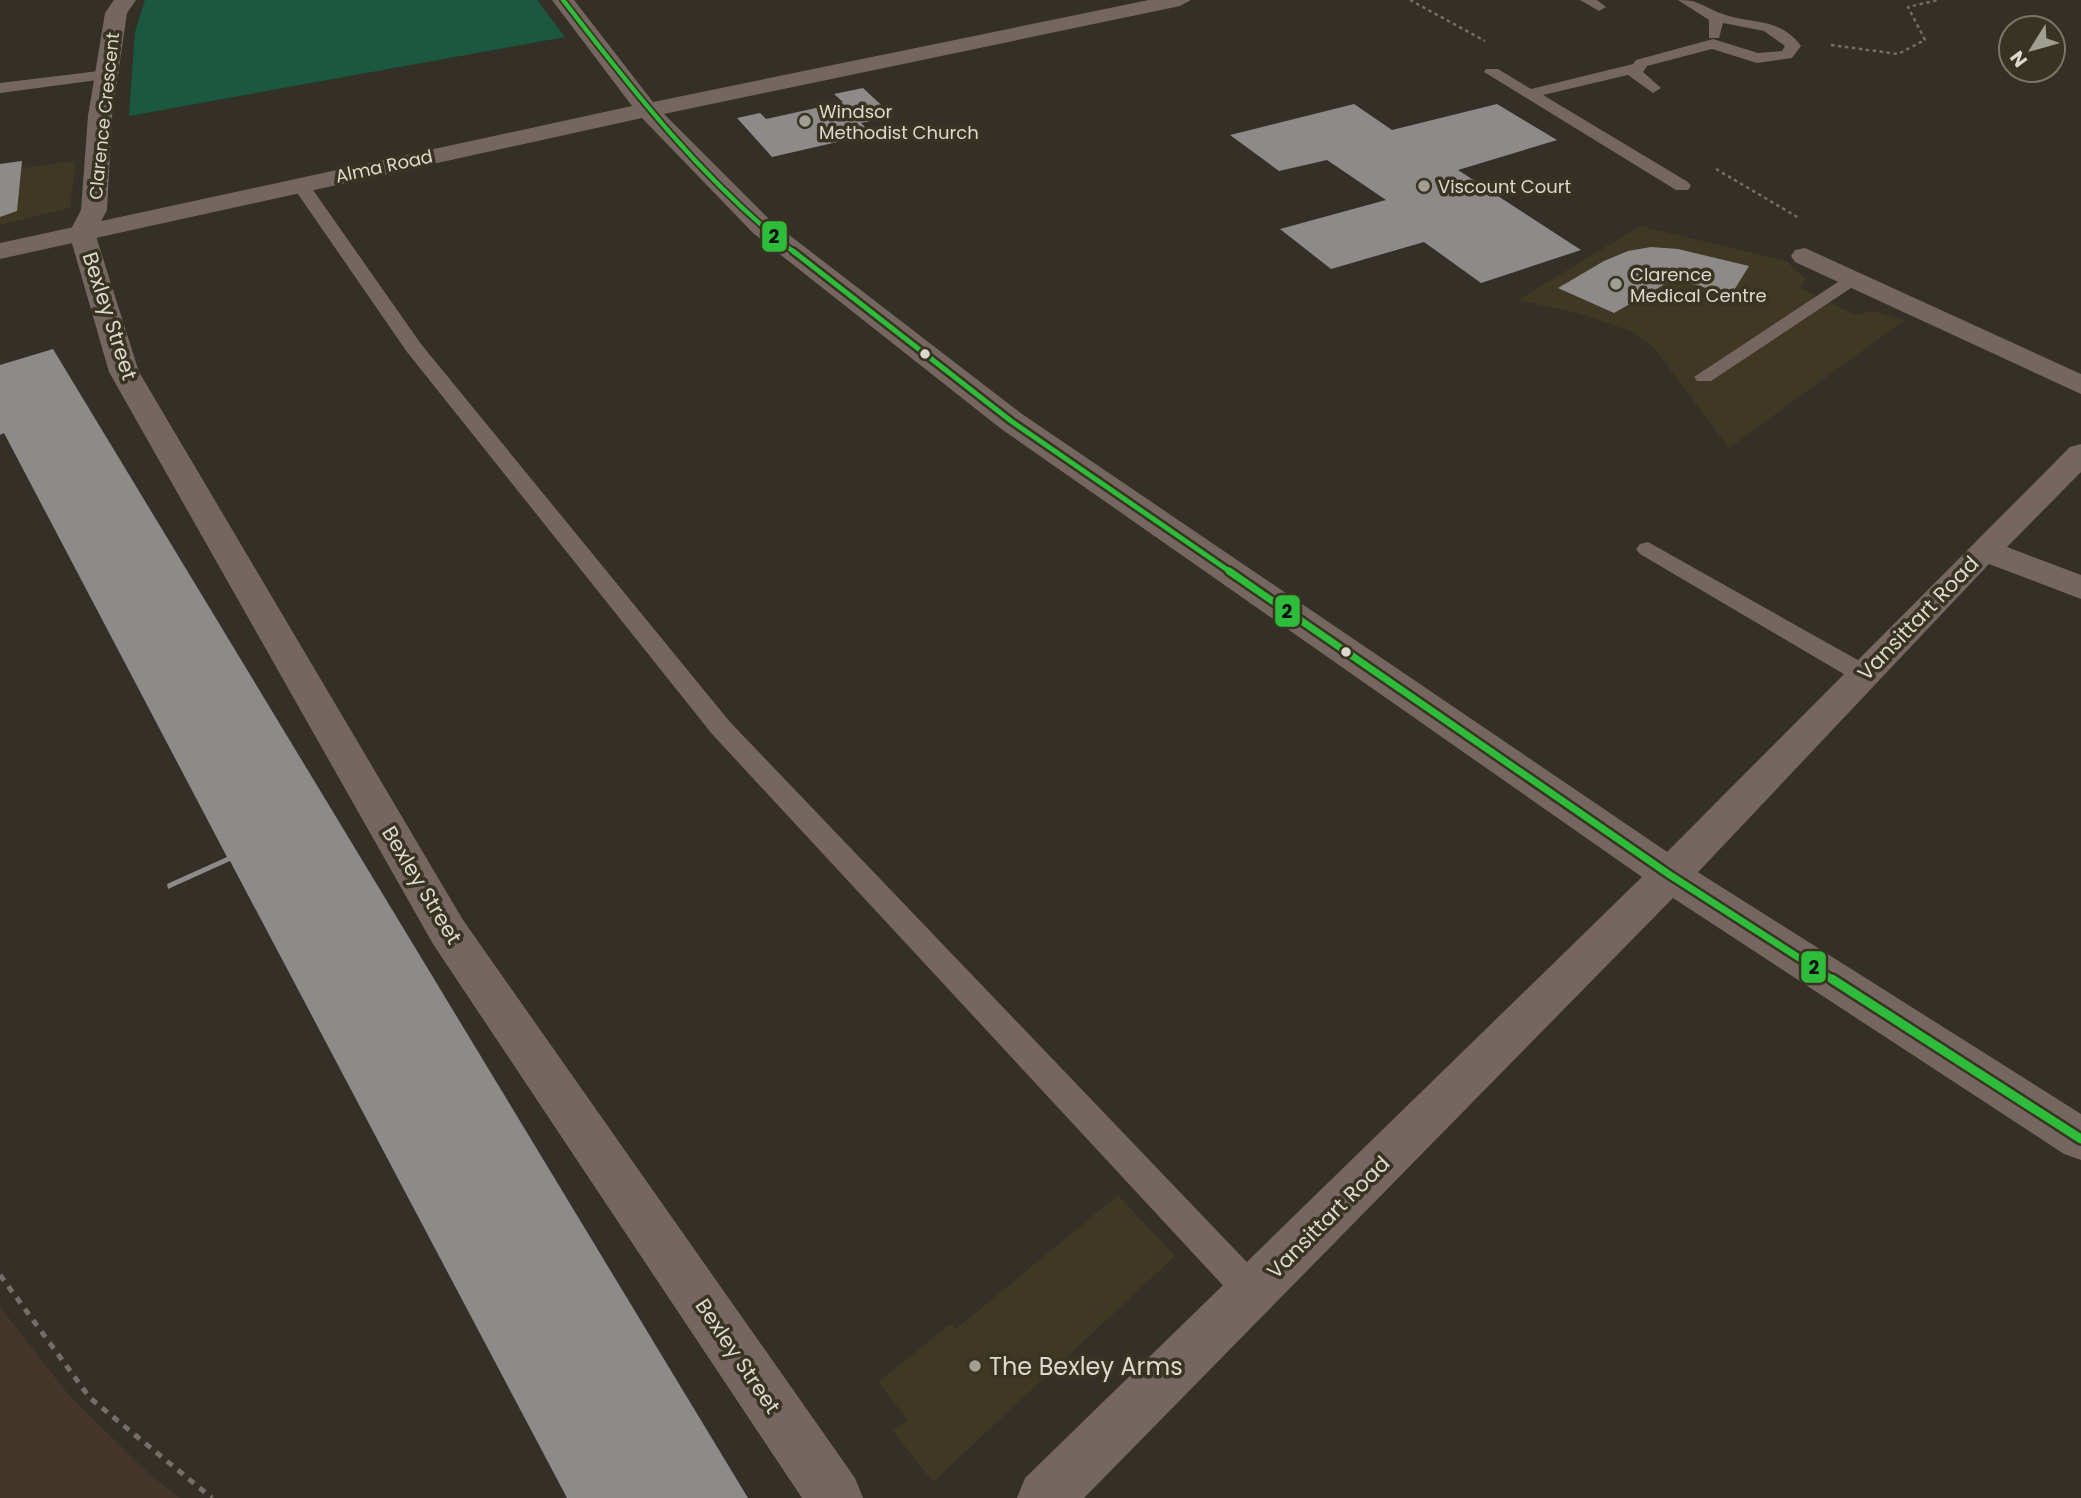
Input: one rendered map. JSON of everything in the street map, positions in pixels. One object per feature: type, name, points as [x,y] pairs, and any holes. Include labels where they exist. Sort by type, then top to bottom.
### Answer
[{"type":"street","name":"Clarence Crescent","points":[[82,233],[93,210],[100,116],[116,13],[125,0]]},
{"type":"street","points":[[563,0],[647,110],[762,227],[1012,421],[1670,875],[2081,1139]]},
{"type":"street","name":"Alma Road","points":[[0,251],[647,110],[1180,0]]},
{"type":"street","name":"Bexley Street","points":[[82,233],[124,372],[449,932],[835,1498]]},
{"type":"street","points":[[1805,256],[2081,384]]},
{"type":"street","name":"Vansittart Road","points":[[1045,1498],[1670,875],[1984,550],[2081,454]]},
{"type":"street","points":[[1984,550],[2081,588]]},
{"type":"lane","points":[[1529,94],[1636,68],[1641,63],[1713,44],[1757,58],[1787,55],[1793,46],[1787,37],[1769,27],[1717,18],[1685,0]]},
{"type":"lane","points":[[1713,44],[1717,18]]},
{"type":"lane","points":[[1636,68],[1635,73],[1653,88]]},
{"type":"lane","points":[[1492,72],[1682,186]]},
{"type":"lane","points":[[0,88],[107,75]]},
{"type":"lane","points":[[300,184],[414,348],[721,728],[1253,1293]]},
{"type":"lane","points":[[1703,377],[1853,278]]},
{"type":"lane","points":[[1648,549],[1863,674]]},
{"type":"path","points":[[1820,44],[1898,54],[1925,40],[1908,7],[1938,0]]},
{"type":"path","points":[[0,1275],[90,1398],[212,1498]]},
{"type":"shaded area","points":[[22,161],[23,168],[76,161],[70,208],[0,225],[0,164]]},
{"type":"shaded area","points":[[1640,226],[1786,261],[1806,279],[1800,288],[1856,315],[1872,311],[1905,320],[1729,448],[1655,349],[1633,332],[1577,313],[1518,300]]},
{"type":"shaded area","points":[[1118,1195],[1175,1256],[933,1482],[893,1431],[908,1420],[878,1382],[950,1324],[956,1329]]},
{"type":"shaded area","points":[[0,1307],[68,1394],[150,1475],[180,1498],[0,1498]]},
{"type":"green space","points":[[145,0],[537,0],[565,37],[129,116],[135,32]]},
{"type":"building","name":"Windsor Methodist Church","points":[[863,88],[893,116],[861,123],[872,134],[772,157],[737,118],[760,113],[766,119],[843,102],[834,94]]},
{"type":"building","name":"Viscount Court","points":[[1354,104],[1392,130],[1497,104],[1557,140],[1458,170],[1581,250],[1481,283],[1424,242],[1331,269],[1280,229],[1386,200],[1327,160],[1279,171],[1230,135]]},
{"type":"building","points":[[22,161],[17,211],[0,217],[0,164]]},
{"type":"building","name":"Clarence Medical Centre","points":[[1651,247],[1678,249],[1749,266],[1731,295],[1674,279],[1614,313],[1558,288],[1604,261],[1628,251]]},
{"type":"building","points":[[53,349],[748,1498],[567,1498],[230,861],[168,889],[167,884],[227,857],[4,433],[0,435],[0,365]]},
{"type":"transit line","name":"2","points":[[563,0],[647,110],[762,227],[1011,421],[1670,875],[2081,1139]]},
{"type":"place","name":"Windsor Methodist Church","points":[[805,121]]},
{"type":"place","name":"Viscount Court","points":[[1424,186]]},
{"type":"place","name":"Clarence Medical Centre","points":[[1616,284]]},
{"type":"place","name":"The Bexley Arms","points":[[975,1366]]}]
